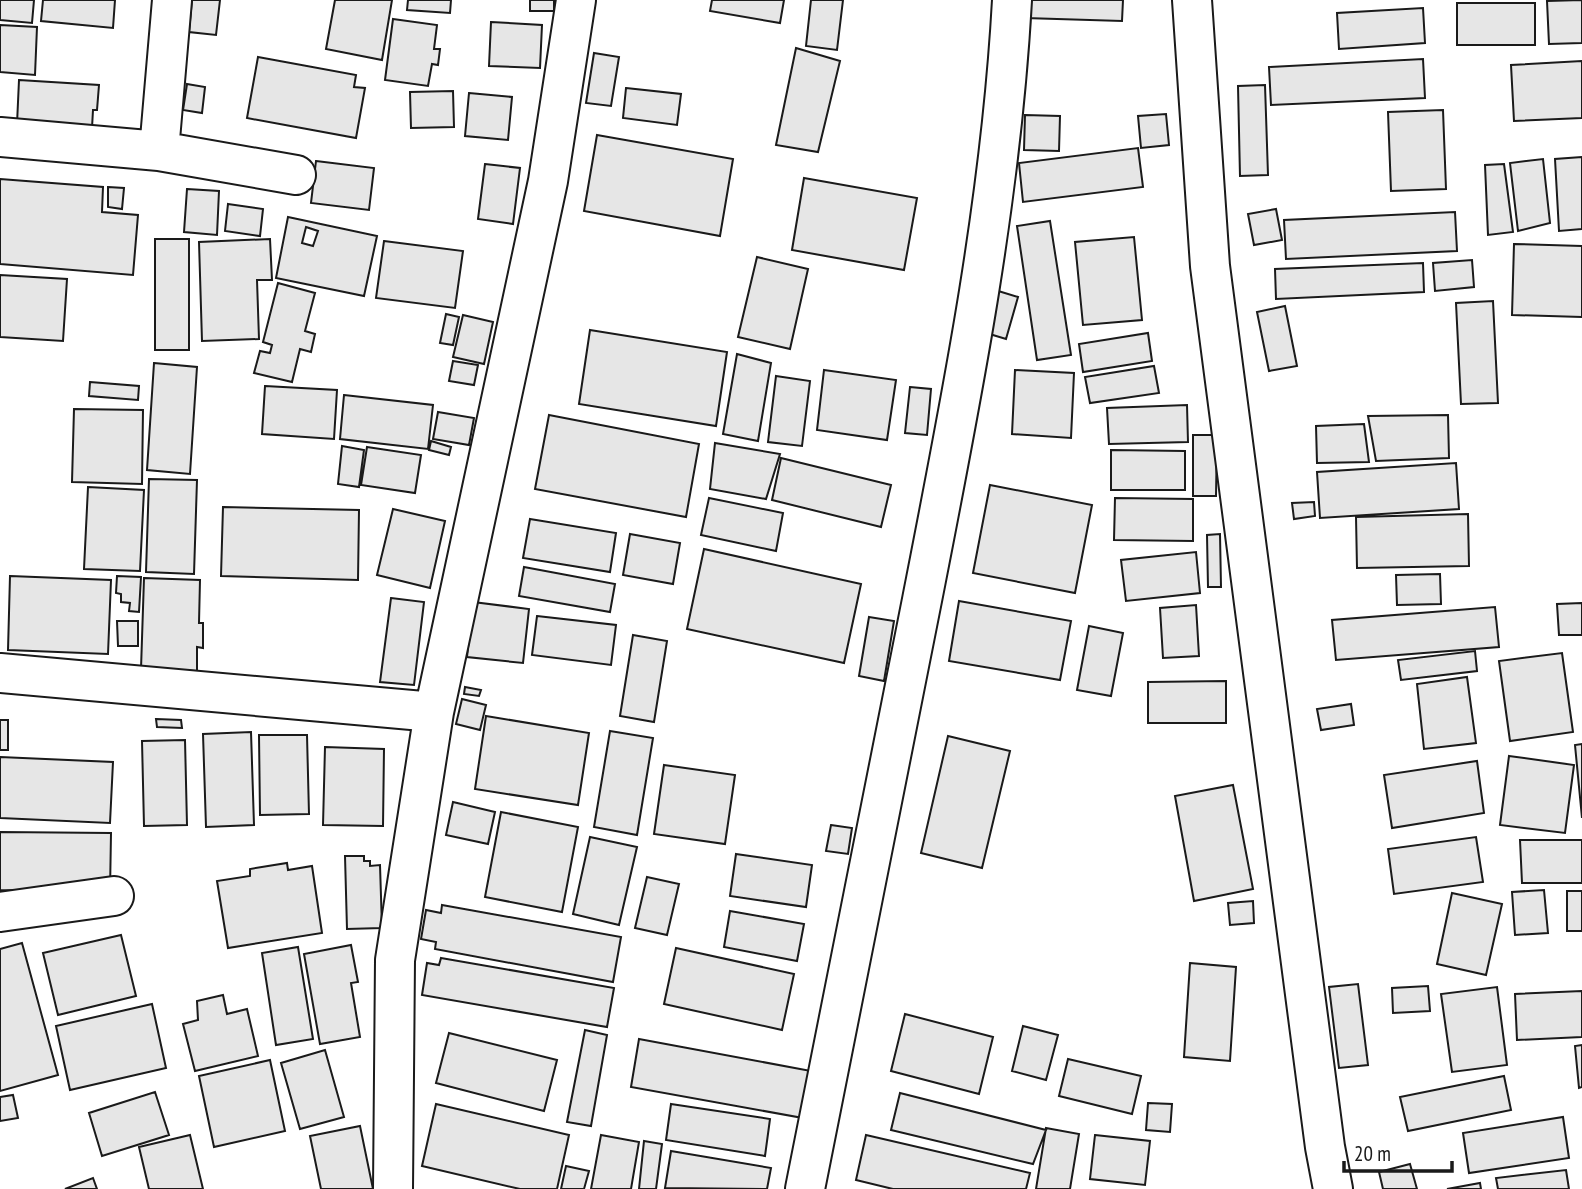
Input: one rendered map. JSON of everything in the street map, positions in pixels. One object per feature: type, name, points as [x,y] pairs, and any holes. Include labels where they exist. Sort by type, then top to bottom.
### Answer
[{"type":"street","points":[[159,151],[172,0]]},
{"type":"street","points":[[393,1189],[395,960],[434,712],[548,181],[576,0]]},
{"type":"street","points":[[805,1189],[931,553],[984,266],[1009,52],[1012,0]]},
{"type":"street","points":[[1192,0],[1210,266],[1325,1147],[1333,1189]]},
{"type":"street","points":[[0,137],[159,151],[296,175]]},
{"type":"street","points":[[0,673],[434,712]]},
{"type":"street","points":[[0,912],[114,896]]},
{"type":"building","points":[[0,0],[34,0],[32,23],[0,20]]},
{"type":"building","points":[[43,0],[115,0],[113,28],[41,21]]},
{"type":"building","points":[[192,0],[220,0],[216,35],[189,32]]},
{"type":"building","points":[[335,0],[392,0],[382,60],[326,49]]},
{"type":"building","points":[[408,0],[451,0],[450,13],[407,10]]},
{"type":"building","points":[[530,0],[554,0],[554,11],[530,11]]},
{"type":"building","points":[[712,0],[784,0],[780,23],[710,11]]},
{"type":"building","points":[[811,0],[843,0],[837,50],[806,46]]},
{"type":"building","points":[[1026,0],[1123,0],[1122,21],[1025,18]]},
{"type":"building","points":[[1582,0],[1582,43],[1549,44],[1547,1]]},
{"type":"building","points":[[1457,3],[1535,3],[1535,45],[1457,45]]},
{"type":"building","points":[[1423,8],[1425,43],[1339,49],[1337,13]]},
{"type":"building","points":[[393,19],[437,25],[434,49],[440,49],[438,65],[432,64],[428,86],[385,80]]},
{"type":"building","points":[[491,22],[542,25],[540,68],[489,66]]},
{"type":"building","points":[[0,25],[37,27],[35,75],[0,72]]},
{"type":"building","points":[[796,48],[840,61],[818,152],[776,145]]},
{"type":"building","points":[[594,53],[619,57],[611,106],[586,103]]},
{"type":"building","points":[[258,57],[356,75],[354,87],[365,88],[356,138],[247,118]]},
{"type":"building","points":[[1423,59],[1425,98],[1271,105],[1269,67]]},
{"type":"building","points":[[1582,61],[1582,118],[1514,121],[1511,65]]},
{"type":"building","points":[[19,80],[99,85],[92,128],[17,124]]},
{"type":"building","points":[[187,84],[205,87],[202,113],[183,110]]},
{"type":"building","points":[[1265,85],[1268,175],[1240,176],[1238,86]]},
{"type":"building","points":[[626,88],[681,94],[677,125],[623,118]]},
{"type":"building","points":[[453,91],[454,127],[411,128],[410,92]]},
{"type":"building","points":[[469,93],[512,97],[508,140],[465,136]]},
{"type":"building","points":[[1443,110],[1446,189],[1391,191],[1388,112]]},
{"type":"building","points":[[1166,114],[1169,145],[1141,148],[1138,116]]},
{"type":"building","points":[[1025,115],[1060,116],[1059,151],[1024,150]]},
{"type":"building","points":[[597,135],[733,159],[720,236],[584,211]]},
{"type":"building","points":[[1138,148],[1143,187],[1023,202],[1019,163]]},
{"type":"building","points":[[1582,157],[1582,229],[1559,231],[1555,159]]},
{"type":"building","points":[[1543,159],[1550,223],[1518,231],[1510,163]]},
{"type":"building","points":[[316,161],[374,168],[369,210],[311,203]]},
{"type":"building","points":[[485,164],[520,168],[513,224],[478,219]]},
{"type":"building","points":[[1504,164],[1513,232],[1488,235],[1485,165]]},
{"type":"building","points":[[804,178],[917,198],[904,270],[792,250]]},
{"type":"building","points":[[0,179],[103,187],[102,212],[138,215],[133,275],[0,264]]},
{"type":"building","points":[[108,187],[124,188],[122,209],[108,207]]},
{"type":"building","points":[[187,189],[219,191],[217,235],[184,232]]},
{"type":"building","points":[[228,204],[263,209],[260,236],[225,231]]},
{"type":"building","points":[[1276,209],[1282,240],[1254,245],[1248,214]]},
{"type":"building","points":[[1455,212],[1457,251],[1286,259],[1284,220]]},
{"type":"building","points":[[288,217],[377,236],[364,296],[276,278]],"holes":[[[306,227],[318,231],[313,246],[302,243]]]},
{"type":"building","points":[[1050,221],[1071,355],[1037,360],[1017,226]]},
{"type":"building","points":[[1134,237],[1142,320],[1083,325],[1075,242]]},
{"type":"building","points":[[155,239],[189,239],[189,350],[155,350]]},
{"type":"building","points":[[270,239],[272,280],[257,280],[259,339],[202,341],[199,242]]},
{"type":"building","points":[[384,241],[463,251],[455,308],[376,298]]},
{"type":"building","points":[[1514,244],[1582,246],[1582,317],[1512,315]]},
{"type":"building","points":[[757,257],[808,269],[790,349],[738,337]]},
{"type":"building","points":[[1472,260],[1474,287],[1435,291],[1433,263]]},
{"type":"building","points":[[1423,263],[1424,292],[1276,299],[1275,269]]},
{"type":"building","points":[[0,275],[67,279],[63,341],[0,337]]},
{"type":"building","points":[[278,283],[315,293],[305,331],[315,334],[311,352],[300,349],[292,382],[254,373],[260,351],[270,353],[272,345],[263,342]]},
{"type":"building","points":[[995,290],[1018,297],[1006,339],[983,332]]},
{"type":"building","points":[[1493,301],[1498,403],[1461,404],[1456,303]]},
{"type":"building","points":[[1285,306],[1297,366],[1269,371],[1257,312]]},
{"type":"building","points":[[446,314],[459,317],[453,345],[440,343]]},
{"type":"building","points":[[463,315],[493,322],[484,364],[453,357]]},
{"type":"building","points":[[590,330],[727,352],[716,426],[579,404]]},
{"type":"building","points":[[1148,333],[1152,361],[1083,372],[1079,344]]},
{"type":"building","points":[[737,354],[771,363],[758,441],[723,434]]},
{"type":"building","points":[[453,361],[478,365],[474,385],[449,381]]},
{"type":"building","points":[[154,363],[197,367],[190,474],[147,470]]},
{"type":"building","points":[[1154,366],[1159,393],[1090,403],[1085,377]]},
{"type":"building","points":[[824,370],[896,380],[887,440],[817,430]]},
{"type":"building","points":[[1015,370],[1074,373],[1071,438],[1012,434]]},
{"type":"building","points":[[776,376],[810,381],[802,446],[768,442]]},
{"type":"building","points":[[90,382],[139,386],[138,400],[89,396]]},
{"type":"building","points":[[265,386],[337,390],[334,439],[262,434]]},
{"type":"building","points":[[910,387],[931,389],[927,435],[905,433]]},
{"type":"building","points":[[344,395],[433,405],[428,449],[340,439]]},
{"type":"building","points":[[1187,405],[1188,442],[1109,444],[1107,408]]},
{"type":"building","points":[[74,409],[143,410],[142,484],[72,482]]},
{"type":"building","points":[[438,412],[474,418],[469,445],[433,439]]},
{"type":"building","points":[[549,415],[699,444],[686,517],[535,489]]},
{"type":"building","points":[[1448,415],[1449,458],[1376,461],[1368,416]]},
{"type":"building","points":[[1364,424],[1369,462],[1317,463],[1316,426]]},
{"type":"building","points":[[1193,435],[1217,435],[1216,496],[1193,496]]},
{"type":"building","points":[[431,441],[451,447],[449,455],[429,450]]},
{"type":"building","points":[[715,443],[780,454],[766,499],[710,489]]},
{"type":"building","points":[[342,446],[364,450],[359,487],[338,484]]},
{"type":"building","points":[[367,447],[421,455],[415,493],[361,485]]},
{"type":"building","points":[[1111,450],[1185,451],[1185,490],[1111,490]]},
{"type":"building","points":[[781,458],[891,485],[881,527],[772,500]]},
{"type":"building","points":[[1456,463],[1459,509],[1320,518],[1317,472]]},
{"type":"building","points":[[149,479],[197,480],[194,574],[146,572]]},
{"type":"building","points":[[990,485],[1092,505],[1075,593],[973,573]]},
{"type":"building","points":[[88,487],[144,490],[140,571],[84,569]]},
{"type":"building","points":[[709,498],[783,513],[776,551],[701,535]]},
{"type":"building","points":[[1115,498],[1193,499],[1193,541],[1114,540]]},
{"type":"building","points":[[1314,502],[1315,516],[1294,519],[1292,503]]},
{"type":"building","points":[[223,507],[359,510],[358,580],[221,576]]},
{"type":"building","points":[[393,509],[445,521],[430,588],[377,575]]},
{"type":"building","points":[[1468,514],[1469,566],[1357,568],[1356,517]]},
{"type":"building","points":[[530,519],[616,533],[610,572],[523,558]]},
{"type":"building","points":[[630,534],[680,543],[673,584],[623,575]]},
{"type":"building","points":[[1220,534],[1221,587],[1208,587],[1207,535]]},
{"type":"building","points":[[704,549],[861,584],[844,663],[687,629]]},
{"type":"building","points":[[1196,552],[1200,593],[1126,601],[1121,560]]},
{"type":"building","points":[[524,567],[615,584],[610,612],[519,596]]},
{"type":"building","points":[[1440,574],[1441,604],[1397,605],[1396,575]]},
{"type":"building","points":[[10,576],[111,580],[108,654],[8,650]]},
{"type":"building","points":[[117,576],[141,577],[139,612],[129,611],[130,603],[121,602],[121,594],[116,593]]},
{"type":"building","points":[[144,578],[200,580],[199,623],[203,623],[203,648],[197,647],[197,671],[141,669]]},
{"type":"building","points":[[391,598],[424,602],[414,685],[380,682]]},
{"type":"building","points":[[959,601],[1071,621],[1060,680],[949,661]]},
{"type":"building","points":[[473,602],[529,609],[523,663],[467,657]]},
{"type":"building","points":[[1582,603],[1582,635],[1559,635],[1557,604]]},
{"type":"building","points":[[1196,605],[1199,656],[1163,658],[1160,608]]},
{"type":"building","points":[[1495,607],[1499,647],[1336,660],[1332,620]]},
{"type":"building","points":[[537,616],[616,625],[611,665],[532,655]]},
{"type":"building","points":[[869,617],[894,621],[884,681],[859,676]]},
{"type":"building","points":[[117,621],[138,621],[138,646],[118,646]]},
{"type":"building","points":[[1089,626],[1123,633],[1111,696],[1077,690]]},
{"type":"building","points":[[633,635],[667,641],[654,722],[620,716]]},
{"type":"building","points":[[1475,651],[1477,671],[1401,680],[1398,660]]},
{"type":"building","points":[[1562,653],[1573,732],[1510,741],[1499,661]]},
{"type":"building","points":[[1467,677],[1476,743],[1424,749],[1417,684]]},
{"type":"building","points":[[1226,681],[1226,723],[1148,723],[1148,682]]},
{"type":"building","points":[[465,687],[481,690],[479,696],[464,694]]},
{"type":"building","points":[[462,699],[486,705],[480,730],[456,724]]},
{"type":"building","points":[[1351,704],[1354,725],[1321,730],[1317,709]]},
{"type":"building","points":[[486,716],[589,733],[578,805],[475,789]]},
{"type":"building","points":[[156,719],[181,720],[182,728],[157,727]]},
{"type":"building","points":[[0,720],[8,720],[8,750],[0,750]]},
{"type":"building","points":[[610,731],[653,738],[637,835],[594,827]]},
{"type":"building","points":[[251,732],[254,825],[206,827],[203,734]]},
{"type":"building","points":[[259,735],[307,735],[309,814],[260,815]]},
{"type":"building","points":[[948,736],[1010,751],[982,868],[921,853]]},
{"type":"building","points":[[185,740],[187,825],[144,826],[142,741]]},
{"type":"building","points":[[1582,744],[1582,818],[1575,745]]},
{"type":"building","points":[[325,747],[384,749],[383,826],[323,825]]},
{"type":"building","points":[[1509,756],[1574,765],[1565,833],[1500,825]]},
{"type":"building","points":[[0,757],[113,762],[110,823],[0,818]]},
{"type":"building","points":[[1477,761],[1484,813],[1392,828],[1384,775]]},
{"type":"building","points":[[664,765],[735,775],[725,844],[654,834]]},
{"type":"building","points":[[1233,785],[1253,889],[1194,901],[1175,796]]},
{"type":"building","points":[[453,802],[495,812],[488,844],[446,835]]},
{"type":"building","points":[[501,812],[578,827],[562,912],[485,897]]},
{"type":"building","points":[[831,825],[852,828],[848,854],[826,851]]},
{"type":"building","points":[[0,832],[111,833],[110,892],[0,890]]},
{"type":"building","points":[[590,837],[637,847],[619,925],[573,914]]},
{"type":"building","points":[[1476,837],[1483,882],[1394,894],[1388,849]]},
{"type":"building","points":[[1520,840],[1582,840],[1582,883],[1522,883]]},
{"type":"building","points":[[736,854],[812,865],[806,907],[730,896]]},
{"type":"building","points":[[345,856],[364,856],[364,861],[370,861],[370,866],[380,865],[382,928],[347,929]]},
{"type":"building","points":[[287,863],[288,870],[312,866],[322,933],[228,948],[217,881],[250,876],[250,869]]},
{"type":"building","points":[[647,877],[679,884],[667,935],[635,928]]},
{"type":"building","points":[[1544,890],[1548,933],[1515,935],[1512,892]]},
{"type":"building","points":[[1567,891],[1582,891],[1582,931],[1567,931]]},
{"type":"building","points":[[1452,893],[1502,904],[1486,975],[1437,964]]},
{"type":"building","points":[[1253,901],[1254,923],[1230,925],[1228,903]]},
{"type":"building","points":[[442,905],[621,937],[613,982],[435,949],[436,942],[421,939],[426,910],[441,913]]},
{"type":"building","points":[[730,911],[804,924],[797,961],[724,947]]},
{"type":"building","points":[[121,935],[136,996],[58,1015],[43,953]]},
{"type":"building","points":[[22,943],[58,1075],[0,1091],[0,949]]},
{"type":"building","points":[[351,945],[358,982],[351,983],[360,1037],[320,1044],[304,954]]},
{"type":"building","points":[[298,947],[313,1039],[276,1045],[262,953]]},
{"type":"building","points":[[676,948],[794,974],[782,1030],[664,1004]]},
{"type":"building","points":[[441,958],[614,988],[607,1027],[422,995],[427,963],[439,965]]},
{"type":"building","points":[[1190,963],[1236,967],[1230,1061],[1184,1057]]},
{"type":"building","points":[[1358,984],[1368,1065],[1339,1068],[1329,987]]},
{"type":"building","points":[[1428,986],[1430,1011],[1393,1013],[1392,988]]},
{"type":"building","points":[[1497,987],[1507,1065],[1452,1072],[1441,994]]},
{"type":"building","points":[[1582,991],[1582,1037],[1517,1040],[1515,994]]},
{"type":"building","points":[[223,995],[227,1014],[247,1009],[258,1056],[195,1071],[183,1024],[198,1020],[197,1001]]},
{"type":"building","points":[[152,1004],[166,1068],[70,1090],[56,1026]]},
{"type":"building","points":[[905,1014],[993,1037],[979,1094],[891,1071]]},
{"type":"building","points":[[1023,1026],[1058,1035],[1046,1080],[1012,1071]]},
{"type":"building","points":[[585,1030],[607,1035],[591,1126],[567,1122]]},
{"type":"building","points":[[449,1033],[557,1060],[544,1111],[436,1083]]},
{"type":"building","points":[[639,1039],[811,1071],[803,1118],[631,1087]]},
{"type":"building","points":[[1582,1045],[1582,1087],[1579,1088],[1575,1046]]},
{"type":"building","points":[[325,1050],[344,1117],[300,1129],[281,1063]]},
{"type":"building","points":[[1068,1059],[1141,1076],[1132,1114],[1059,1096]]},
{"type":"building","points":[[270,1060],[285,1131],[214,1147],[199,1076]]},
{"type":"building","points":[[1504,1076],[1511,1110],[1408,1131],[1400,1097]]},
{"type":"building","points":[[155,1092],[169,1135],[102,1156],[89,1113]]},
{"type":"building","points":[[900,1093],[1046,1130],[1033,1164],[891,1130]]},
{"type":"building","points":[[13,1095],[18,1118],[0,1121],[0,1097]]},
{"type":"building","points":[[1148,1103],[1172,1104],[1170,1132],[1146,1130]]},
{"type":"building","points":[[436,1104],[569,1135],[557,1189],[520,1189],[422,1166]]},
{"type":"building","points":[[671,1104],[770,1119],[765,1156],[666,1140]]},
{"type":"building","points":[[1563,1117],[1569,1158],[1469,1173],[1463,1133]]},
{"type":"building","points":[[360,1126],[373,1189],[321,1189],[310,1136]]},
{"type":"building","points":[[1046,1128],[1079,1134],[1070,1189],[1036,1189]]},
{"type":"building","points":[[190,1135],[203,1189],[149,1189],[139,1147]]},
{"type":"building","points":[[601,1135],[639,1142],[631,1189],[591,1189]]},
{"type":"building","points":[[866,1135],[1030,1173],[1026,1189],[893,1189],[856,1180]]},
{"type":"building","points":[[1095,1135],[1150,1141],[1145,1185],[1090,1179]]},
{"type":"building","points":[[644,1141],[662,1144],[656,1189],[639,1189]]},
{"type":"building","points":[[671,1151],[771,1168],[767,1189],[665,1188]]},
{"type":"building","points":[[1410,1164],[1417,1189],[1383,1189],[1379,1172]]},
{"type":"building","points":[[566,1166],[589,1171],[584,1189],[561,1189]]},
{"type":"building","points":[[1566,1170],[1569,1189],[1498,1189],[1496,1178]]},
{"type":"building","points":[[93,1178],[97,1189],[65,1189]]},
{"type":"building","points":[[1480,1183],[1481,1189],[1447,1189]]}]
